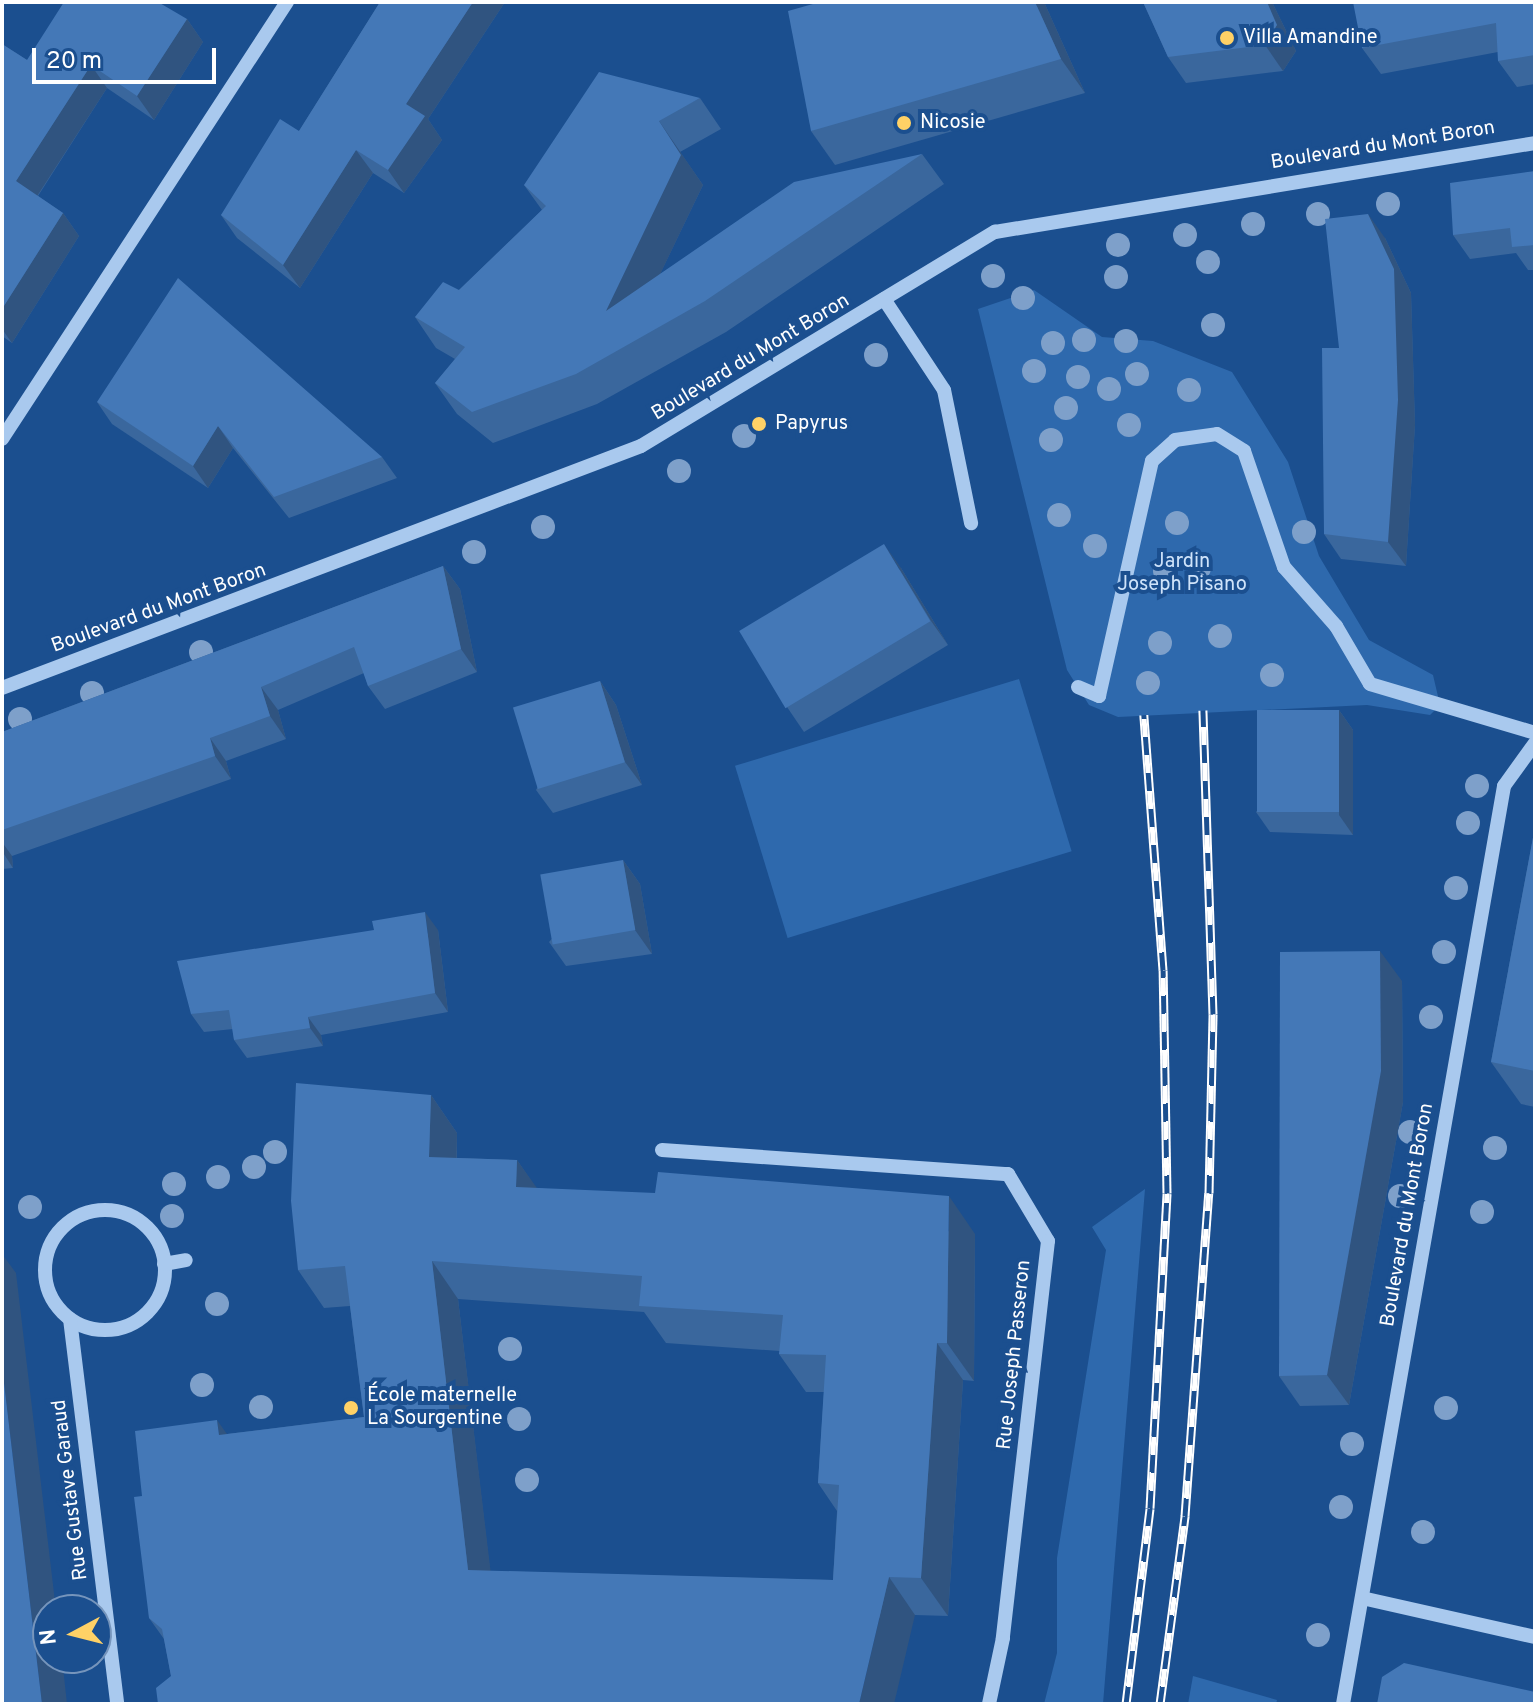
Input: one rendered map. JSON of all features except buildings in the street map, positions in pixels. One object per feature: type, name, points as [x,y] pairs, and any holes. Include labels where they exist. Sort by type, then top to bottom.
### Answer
[{"type":"street","points":[[2,439],[287,2]]},
{"type":"street","name":"Boulevard du Mont Boron","points":[[2,688],[641,446],[723,404],[954,250],[1040,219],[1535,143]]},
{"type":"street","points":[[884,299],[944,390],[971,523]]},
{"type":"street","points":[[1078,687],[1099,696],[1152,461],[1175,440],[1217,434],[1244,451],[1284,567],[1336,626],[1370,684],[1535,733]]},
{"type":"street","name":"Boulevard du Mont Boron","points":[[1343,1704],[1504,786],[1535,743]]},
{"type":"street","name":"Rue Joseph Passeron","points":[[662,1150],[1008,1174],[1048,1241],[989,1704]]},
{"type":"street","name":"Rue Gustave Garaud","points":[[117,1704],[70,1319],[48,1290],[44,1271],[56,1236],[84,1213],[123,1212],[142,1222],[164,1264]]},
{"type":"street","points":[[70,1319],[107,1330],[128,1325],[158,1298],[164,1264],[186,1260]]},
{"type":"street","points":[[1362,1598],[1535,1637]]},
{"type":"green space","name":"Jardin Joseph Pisano","points":[[1034,290],[1102,337],[1153,341],[1232,372],[1288,462],[1319,556],[1369,640],[1433,675],[1440,705],[1430,715],[1367,705],[1118,717],[1089,705],[1067,670],[978,309]]},
{"type":"green space","points":[[1019,679],[1072,851],[788,938],[735,766]]},
{"type":"green space","points":[[1145,1189],[1103,1704],[1044,1704],[1057,1653],[1057,1558],[1106,1250],[1092,1227]]},
{"type":"green space","points":[[1193,1676],[1277,1700],[1276,1704],[1188,1704]]},
{"type":"railway","points":[[1160,1704],[1185,1516],[1209,1193],[1213,1014],[1203,710]]},
{"type":"railway","points":[[1126,1704],[1150,1508],[1167,1193],[1163,970],[1144,715]]},
{"type":"place","name":"Villa Amandine","points":[[1227,38]]},
{"type":"place","name":"Nicosie","points":[[904,123]]},
{"type":"place","name":"Papyrus","points":[[759,424]]},
{"type":"place","name":"École maternelle La Sourgentine","points":[[351,1408]]}]
